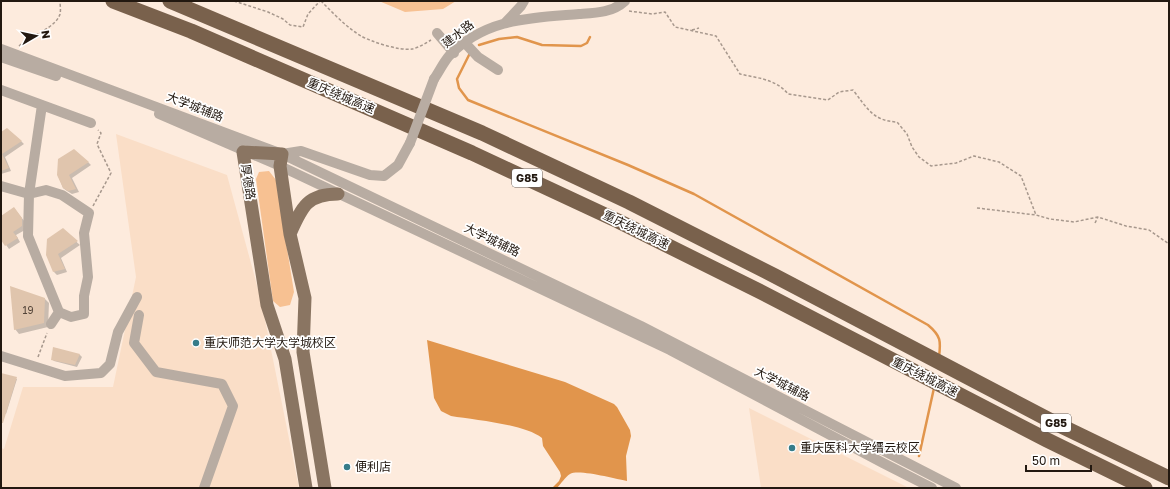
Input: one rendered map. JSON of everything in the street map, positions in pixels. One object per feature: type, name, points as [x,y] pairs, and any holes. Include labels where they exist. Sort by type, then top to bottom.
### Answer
[{"type":"highway","name":"重庆绕城高速","points":[[113,1],[191,31],[472,153],[618,221],[761,292],[1047,440],[1145,488]]},
{"type":"highway","name":"重庆绕城高速","points":[[170,1],[482,133],[629,202],[775,276],[1057,424],[1169,478]]},
{"type":"main road","name":"厚德路","points":[[281,160],[243,152],[267,305],[285,359],[306,488]]},
{"type":"main road","points":[[281,160],[290,234],[305,298],[304,352],[325,488]]},
{"type":"main road","points":[[290,234],[298,217],[311,200],[325,194],[338,194]]},
{"type":"street","points":[[505,23],[524,1]]},
{"type":"street","name":"建水路","points":[[281,160],[301,151],[370,175],[384,176],[398,165],[410,143],[434,79],[449,57],[465,43],[484,30],[505,23],[526,18],[600,12],[615,9],[625,1]]},
{"type":"street","points":[[438,34],[454,53]]},
{"type":"street","points":[[465,43],[478,57],[498,70]]},
{"type":"street","name":"大学城辅路","points":[[1,49],[12,52],[281,160],[641,326],[956,488]]},
{"type":"street","name":"大学城辅路","points":[[1,57],[144,107],[243,152]]},
{"type":"street","points":[[1,90],[91,123]]},
{"type":"street","points":[[1,186],[29,194],[46,190],[62,195],[89,213],[84,234],[87,248],[88,277],[84,296],[84,314],[71,316],[59,312],[28,236],[29,194],[42,105]]},
{"type":"street","name":"大学城辅路","points":[[281,160],[338,194],[670,350],[932,488]]},
{"type":"street","points":[[1,356],[65,376],[101,373],[110,364],[118,332],[137,297]]},
{"type":"street","points":[[51,324],[59,312]]},
{"type":"street","points":[[139,315],[134,343],[156,372],[222,384],[233,406],[204,488]]},
{"type":"path","points":[[12,52],[26,40],[52,26],[60,14],[60,1]]},
{"type":"path","points":[[234,1],[283,18],[290,25],[303,26],[308,14],[320,1],[341,21],[361,36],[387,46],[412,49],[426,44],[438,34]]},
{"type":"path","points":[[615,9],[652,14],[665,12],[675,27],[716,36],[740,74],[774,83],[782,87],[788,94],[828,100],[839,92],[853,90],[873,115],[886,122],[897,122],[907,134],[912,147],[919,157],[931,166],[956,163],[974,156],[999,162],[1021,176],[1036,216]]},
{"type":"path","points":[[691,30],[699,28]]},
{"type":"path","points":[[89,213],[111,173],[97,144],[101,133],[91,123]]},
{"type":"path","points":[[977,208],[1074,222],[1098,217],[1126,226],[1149,230],[1169,244]]},
{"type":"path","points":[[1095,223],[1098,217]]},
{"type":"path","points":[[41,348],[51,324]]},
{"type":"shaded area","points":[[379,1],[456,1],[443,9],[405,12]]},
{"type":"shaded area","name":"重庆师范大学大学城校区","points":[[116,134],[227,175],[261,300],[299,488],[1,488],[1,448],[4,449],[23,387],[113,387],[136,277]]},
{"type":"shaded area","points":[[269,171],[276,180],[294,292],[290,305],[280,307],[273,301],[256,179],[259,172]]},
{"type":"shaded area","points":[[427,340],[565,382],[614,404],[630,430],[631,436],[626,456],[627,481],[589,473],[575,473],[568,475],[557,488],[552,488],[559,481],[561,476],[560,472],[543,446],[542,438],[524,429],[486,421],[451,416],[441,411],[434,398]]},
{"type":"shaded area","name":"重庆医科大学缙云校区","points":[[749,408],[909,488],[761,488]]},
{"type":"building","points":[[7,128],[22,141],[2,154],[9,168],[1,171],[1,132]]},
{"type":"building","points":[[74,149],[89,162],[69,175],[76,189],[68,191],[63,188],[57,175],[58,159]]},
{"type":"building","points":[[14,207],[22,218],[22,226],[13,232],[18,238],[5,246],[1,240],[1,216]]},
{"type":"building","points":[[63,228],[78,241],[58,254],[65,269],[53,272],[46,255],[47,239]]},
{"type":"building","points":[[10,286],[45,298],[44,323],[14,330]]},
{"type":"building","points":[[53,347],[80,354],[75,365],[51,360]]},
{"type":"building","points":[[1,373],[17,377],[3,423],[1,423]]},
{"type":"waterway","points":[[479,45],[499,39],[517,37],[542,45],[581,46],[587,43],[590,37]]},
{"type":"waterway","points":[[470,53],[457,79],[459,88],[468,100],[628,165],[694,194],[928,325],[938,336],[940,343],[939,357]]},
{"type":"waterway","points":[[919,456],[934,388]]},
{"type":"place","name":"重庆师范大学大学城校区","points":[[196,343]]},
{"type":"place","name":"重庆医科大学缙云校区","points":[[792,448]]},
{"type":"place","name":"便利店","points":[[347,467]]}]
